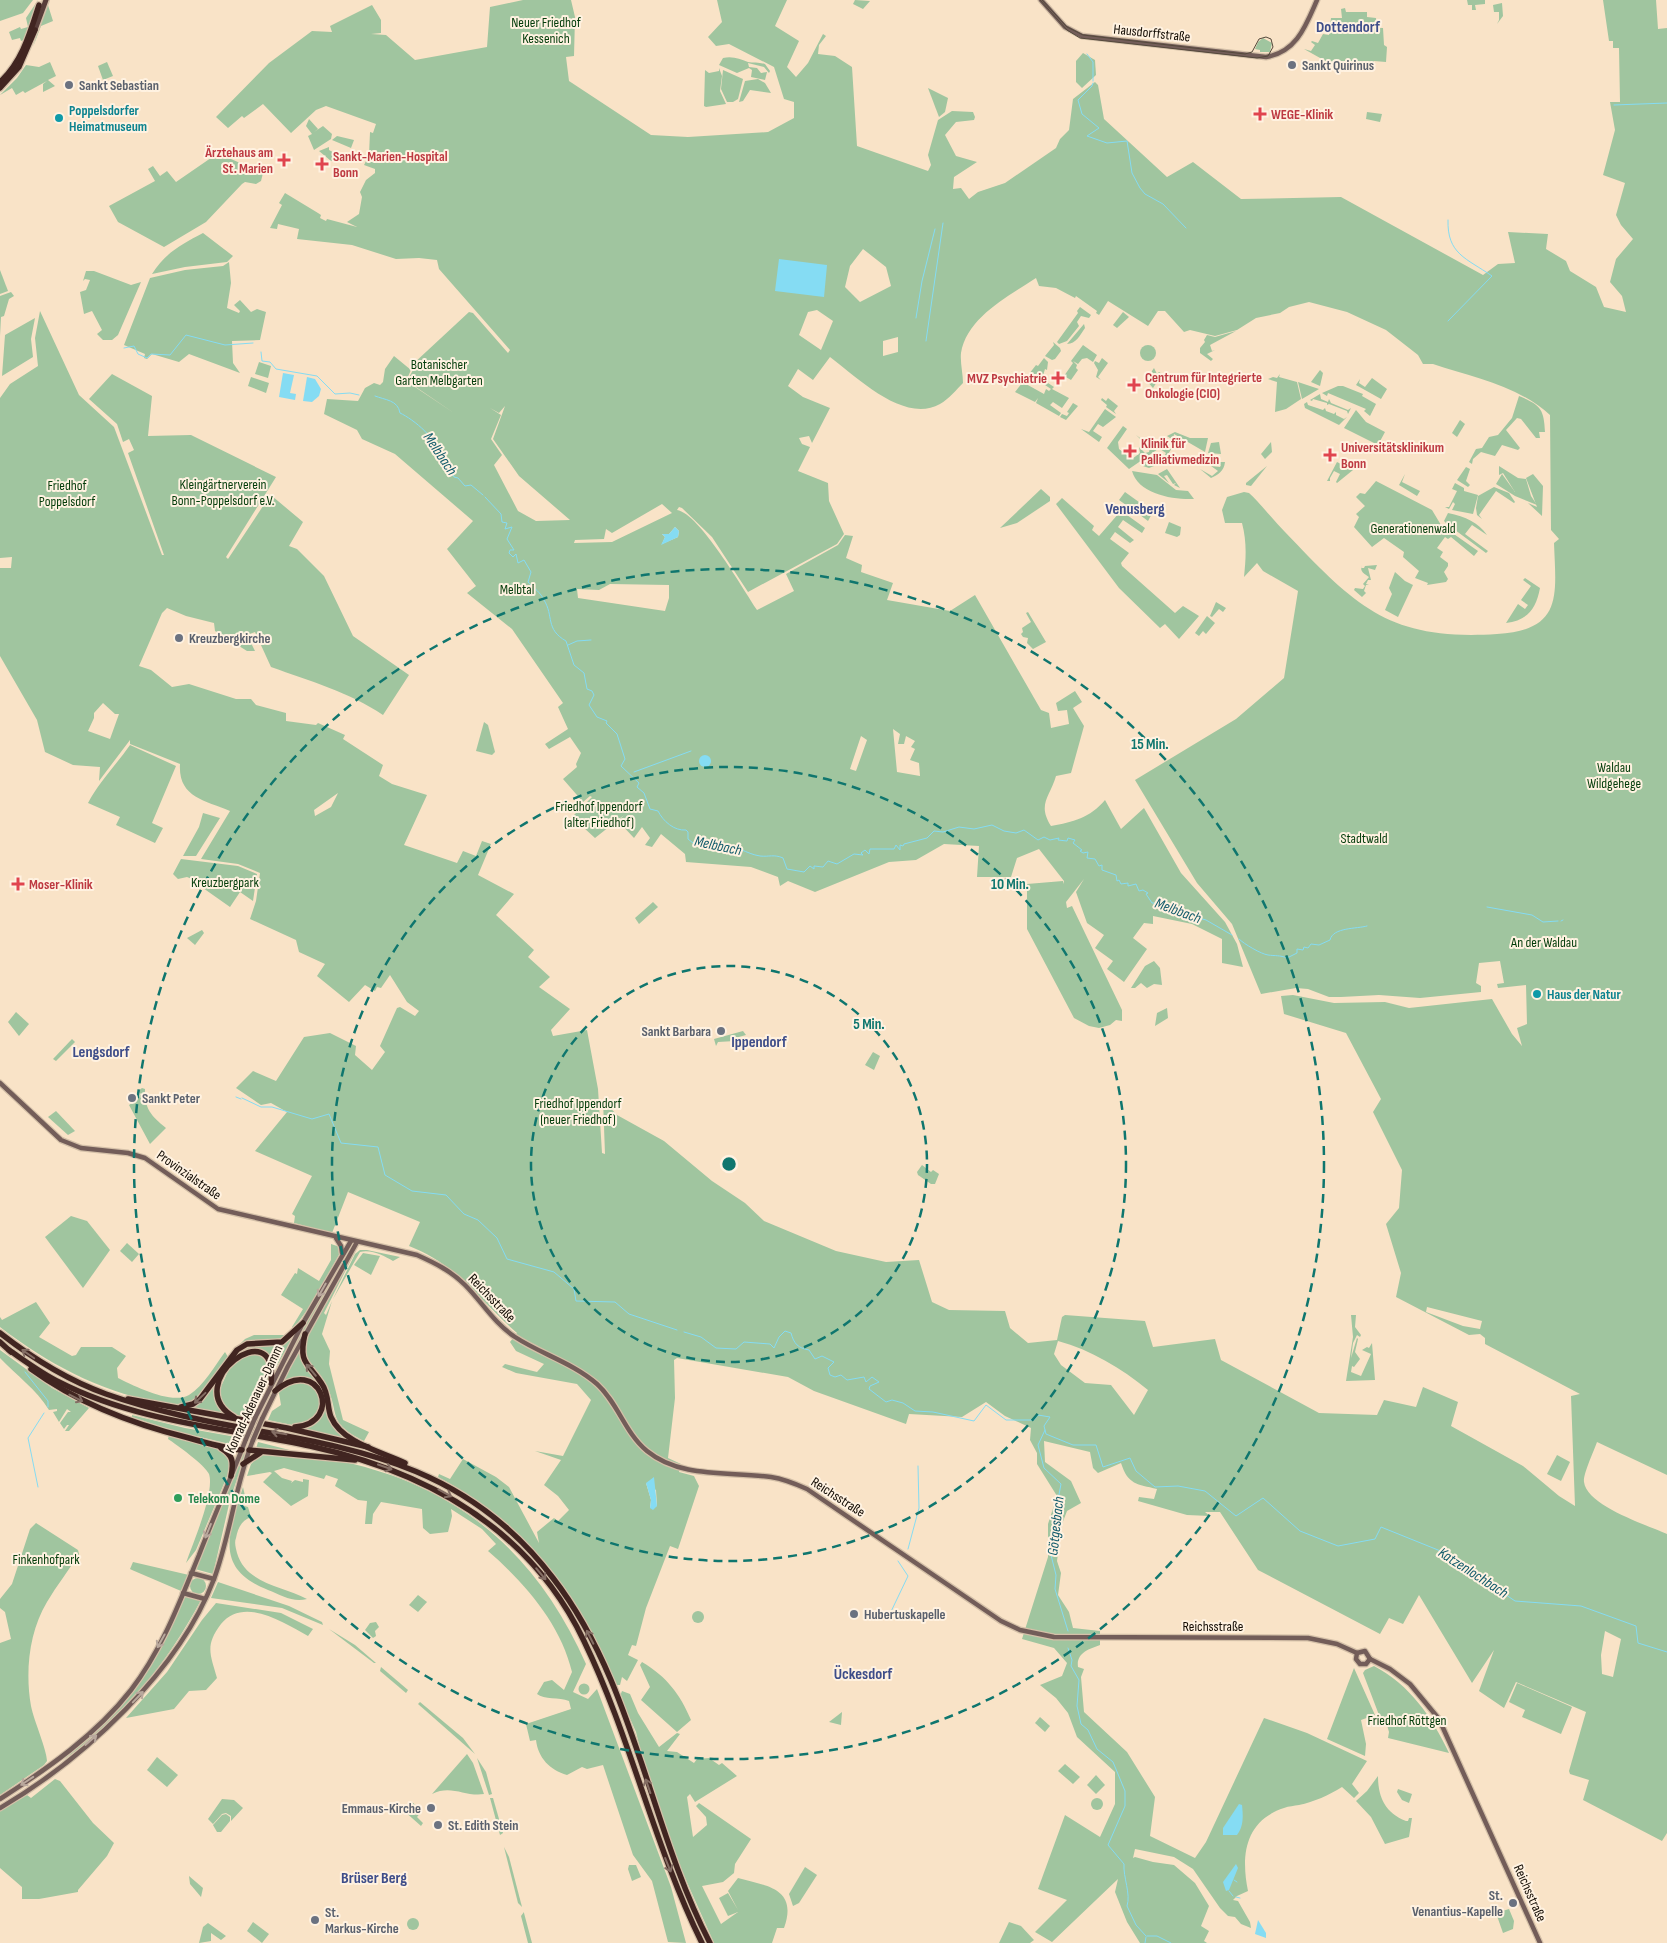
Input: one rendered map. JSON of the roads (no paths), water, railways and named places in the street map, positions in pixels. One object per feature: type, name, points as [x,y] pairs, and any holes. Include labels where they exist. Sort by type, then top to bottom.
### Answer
[{"type":"highway","points":[[0,82],[16,65],[23,51],[40,2]]},
{"type":"highway","points":[[0,88],[19,66],[35,30]]},
{"type":"highway","points":[[169,1406],[186,1406],[200,1399],[237,1350],[247,1344],[282,1342],[303,1323]]},
{"type":"highway","points":[[0,1333],[62,1375],[119,1398],[178,1414],[324,1442],[364,1452],[426,1475]]},
{"type":"highway","points":[[305,1334],[302,1348],[303,1360],[324,1386],[331,1418],[342,1431],[368,1447],[412,1466],[456,1491],[487,1512],[536,1557],[573,1605],[611,1681],[669,1846],[710,1943]]},
{"type":"highway","points":[[0,1342],[26,1366],[76,1398],[132,1421],[217,1446],[369,1462]]},
{"type":"highway","points":[[9,1350],[59,1382],[102,1400],[156,1416],[309,1446],[369,1462],[401,1473],[446,1494],[493,1526],[510,1541],[547,1582],[567,1610],[603,1684],[662,1850],[702,1943]]},
{"type":"highway","points":[[238,1419],[222,1408],[217,1395],[220,1381],[233,1360],[245,1352],[260,1353],[271,1364],[271,1383]]},
{"type":"highway","points":[[275,1391],[287,1382],[302,1379],[313,1383],[322,1395],[323,1403],[318,1418],[311,1424],[303,1427],[288,1428]]},
{"type":"highway","points":[[119,1398],[134,1399],[288,1428],[368,1447]]},
{"type":"highway","points":[[217,1446],[230,1454],[233,1460],[231,1476]]},
{"type":"highway","points":[[243,1464],[253,1455],[262,1452]]},
{"type":"main road","points":[[35,30],[46,0]]},
{"type":"main road","name":"Hausdorffstraße","points":[[1041,0],[1065,27],[1082,36],[1251,56],[1275,55],[1289,48],[1296,42],[1317,0]]},
{"type":"main road","name":"Provinzialstraße","points":[[0,1083],[66,1143],[81,1148],[128,1153],[145,1158],[218,1209],[354,1242]]},
{"type":"main road","points":[[336,1238],[342,1248],[341,1257]]},
{"type":"main road","name":"Konrad-Adenauer-Damm","points":[[0,1808],[69,1758],[140,1694],[172,1655],[214,1579],[243,1464],[246,1439],[255,1418],[271,1383],[303,1323],[341,1257],[354,1242]]},
{"type":"main road","name":"Konrad-Adenauer-Damm","points":[[0,1799],[62,1756],[119,1704],[150,1662],[183,1593],[231,1476],[245,1450],[253,1440],[275,1391],[354,1242]]},
{"type":"main road","name":"Reichsstraße","points":[[354,1242],[417,1255],[437,1264],[452,1274],[504,1328],[525,1342],[579,1371],[598,1385],[635,1438],[647,1451],[662,1460],[684,1468],[706,1472],[772,1477],[807,1489],[1013,1628],[1060,1638],[1299,1638],[1337,1644],[1357,1654]]},
{"type":"main road","points":[[191,1573],[214,1579]]},
{"type":"main road","points":[[183,1593],[205,1598]]},
{"type":"main road","points":[[1366,1651],[1370,1659],[1367,1663],[1360,1664],[1356,1659],[1357,1654],[1366,1651]]},
{"type":"main road","name":"Reichsstraße","points":[[1370,1659],[1390,1669],[1410,1684],[1439,1719],[1540,1943]]},
{"type":"water","points":[[779,259],[827,265],[824,297],[775,291]]},
{"type":"water","points":[[283,373],[294,375],[290,393],[296,394],[295,400],[279,397]]},
{"type":"water","points":[[307,377],[315,379],[321,389],[319,396],[312,402],[303,401]]},
{"type":"water","points":[[675,527],[679,531],[678,537],[661,545],[665,537],[662,534],[669,534]]},
{"type":"water","points":[[703,755],[707,755],[711,761],[707,767],[703,767],[699,763],[699,759]]},
{"type":"water","points":[[654,1477],[657,1506],[653,1510],[650,1508],[651,1500],[646,1483]]},
{"type":"water","points":[[1239,1804],[1242,1805],[1243,1817],[1239,1832],[1237,1835],[1223,1835],[1223,1828]]},
{"type":"water","points":[[1236,1864],[1238,1868],[1229,1890],[1226,1891],[1223,1882]]},
{"type":"water","points":[[1258,1920],[1266,1933],[1266,1938],[1255,1934]]},
{"type":"waterway","points":[[1087,54],[1093,62],[1093,81]]},
{"type":"waterway","points":[[1093,83],[1078,100],[1082,114],[1099,128],[1087,136],[1107,143],[1127,141],[1132,173],[1140,188],[1145,194],[1163,204],[1186,228]]},
{"type":"waterway","points":[[1614,105],[1667,103]]},
{"type":"waterway","points":[[1448,220],[1451,241],[1455,248],[1466,259],[1492,276],[1448,321]]},
{"type":"waterway","points":[[926,341],[943,223]]},
{"type":"waterway","points":[[916,318],[922,281],[935,229]]},
{"type":"waterway","name":"Melbbach","points":[[124,348],[134,346],[138,354],[147,358],[151,354],[170,355],[186,335],[225,345],[253,343]]},
{"type":"waterway","name":"Melbbach","points":[[261,352],[262,361],[270,362],[276,369],[317,376],[335,394],[350,393],[359,395]]},
{"type":"waterway","name":"Melbbach","points":[[375,396],[397,405],[400,413],[412,420],[430,437],[435,444],[437,456],[442,462],[451,467],[454,477],[458,478],[465,486],[471,485],[483,495]]},
{"type":"waterway","name":"Melbbach","points":[[485,497],[501,514],[502,522],[507,523],[505,529],[512,527],[507,539],[514,550],[510,550],[509,553],[513,557],[516,554],[518,563],[524,560],[531,572],[528,582],[543,597],[552,627],[566,641],[574,665],[584,673],[587,689],[592,691],[594,695],[589,705],[597,717],[607,721],[606,723],[617,734],[625,759],[621,766],[639,783],[637,787],[644,793],[650,809],[658,811],[666,822],[673,827],[686,830],[688,832],[688,839],[693,843],[698,841],[704,846],[708,843],[717,843],[720,846],[731,846],[755,855],[780,857],[783,858],[787,869],[804,872],[810,866],[814,869],[814,866],[823,867],[828,861],[837,864],[854,854],[863,855],[861,853],[865,850],[869,854],[870,849],[894,849],[896,845],[900,850],[900,845],[903,846],[904,844],[927,838],[934,831],[943,832],[959,827],[974,829],[992,825],[1004,831],[1016,833],[1024,830],[1038,840],[1044,837],[1050,840],[1059,838],[1058,840],[1067,841],[1068,838],[1075,840],[1073,843],[1082,850],[1080,851],[1083,853],[1088,852],[1087,858],[1095,859],[1099,866],[1102,865],[1102,870],[1116,875],[1117,881],[1119,880],[1121,884],[1128,883],[1128,886],[1136,884],[1139,891],[1143,890],[1148,893],[1146,894],[1152,903],[1167,904],[1180,911],[1180,913],[1192,914],[1192,916],[1206,920],[1232,935]]},
{"type":"waterway","points":[[568,645],[577,641],[591,640]]},
{"type":"waterway","points":[[634,772],[691,751]]},
{"type":"waterway","points":[[1487,907],[1532,915],[1543,922],[1558,921]]},
{"type":"waterway","name":"Melbbach","points":[[1239,939],[1261,953],[1287,958],[1297,953],[1297,949],[1303,950],[1304,947],[1308,948],[1311,944],[1319,945],[1330,940],[1332,936],[1340,931],[1367,926]]},
{"type":"waterway","points":[[236,1097],[241,1099]]},
{"type":"waterway","points":[[242,1098],[261,1107],[272,1107],[312,1119],[329,1114],[341,1143],[378,1147],[385,1175],[412,1191],[446,1195],[464,1214],[478,1220],[497,1238],[507,1259],[554,1272],[574,1289],[576,1301],[615,1302],[629,1314],[677,1330]]},
{"type":"waterway","name":"Katzenlochbach","points":[[684,1332],[701,1337],[716,1348],[736,1349],[744,1342],[770,1344],[774,1348],[779,1337],[785,1331],[791,1333],[797,1345],[809,1350],[815,1359],[822,1356],[834,1362],[828,1368],[830,1375],[835,1377],[841,1375],[847,1380],[864,1377],[866,1382],[872,1377],[879,1382],[870,1386],[869,1389],[886,1402],[892,1400],[903,1403],[915,1411],[933,1412],[974,1421],[986,1405],[1006,1420],[1034,1420],[1038,1415],[1050,1417],[1044,1426],[1046,1434],[1073,1445],[1096,1445],[1103,1467],[1130,1458],[1136,1471],[1155,1487],[1178,1486],[1205,1491],[1236,1516],[1263,1498],[1300,1531],[1338,1546],[1375,1539],[1381,1527],[1443,1552],[1515,1601],[1581,1606],[1636,1626],[1638,1643],[1667,1652]]},
{"type":"waterway","points":[[25,1372],[48,1401],[48,1407]]},
{"type":"waterway","points":[[38,1487],[28,1438],[44,1413]]},
{"type":"waterway","name":"Götgesbach","points":[[1045,1430],[1038,1445],[1044,1468],[1061,1484],[1053,1526],[1051,1555],[1056,1575],[1055,1589],[1068,1631]]},
{"type":"waterway","points":[[908,1549],[919,1508],[918,1466]]},
{"type":"waterway","points":[[887,1620],[908,1576],[898,1561]]},
{"type":"waterway","name":"Götgesbach","points":[[1068,1648],[1072,1660],[1071,1666],[1079,1680],[1077,1706],[1081,1724],[1088,1730],[1097,1749],[1113,1762],[1125,1791],[1125,1806],[1108,1845],[1124,1864],[1128,1896],[1127,1906],[1136,1925],[1146,1936]]},
{"type":"waterway","points":[[1229,1891],[1233,1896]]},
{"type":"waterway","points":[[1236,1897],[1240,1898]]},
{"type":"waterway","points":[[1147,1936],[1157,1936],[1171,1943]]},
{"type":"waterway","points":[[1145,1943],[1146,1937]]},
{"type":"tram line","points":[[1040,0],[1067,30],[1080,38],[1257,58],[1268,56],[1273,47],[1271,39],[1266,37],[1259,39],[1252,52],[1245,54],[1083,35],[1067,27],[1042,0]]},
{"type":"place","name":"Sankt Quirinus","points":[[1292,65]]},
{"type":"place","name":"Sankt Sebastian","points":[[69,85]]},
{"type":"place","name":"WEGE-Klinik","points":[[1260,114]]},
{"type":"place","name":"Poppelsdorfer Heimatmuseum","points":[[59,118]]},
{"type":"place","name":"Ärztehaus am St. Marien","points":[[284,160]]},
{"type":"place","name":"Sankt-Marien-Hospital Bonn","points":[[322,164]]},
{"type":"place","name":"MVZ Psychiatrie","points":[[1058,378]]},
{"type":"place","name":"Centrum für Integrierte Onkologie (CIO)","points":[[1134,385]]},
{"type":"place","name":"Klinik für Palliativmedizin","points":[[1130,451]]},
{"type":"place","name":"Universitätsklinikum Bonn","points":[[1330,455]]},
{"type":"place","name":"Kreuzbergkirche","points":[[179,638]]},
{"type":"place","name":"Moser-Klinik","points":[[18,884]]},
{"type":"place","name":"Haus der Natur","points":[[1537,994]]},
{"type":"place","name":"Sankt Barbara","points":[[721,1031]]},
{"type":"place","name":"Sankt Peter","points":[[132,1098]]},
{"type":"place","name":"Telekom Dome","points":[[178,1498]]},
{"type":"place","name":"Hubertuskapelle","points":[[854,1614]]},
{"type":"place","name":"Emmaus-Kirche","points":[[431,1808]]},
{"type":"place","name":"St. Edith Stein","points":[[438,1825]]},
{"type":"place","name":"St. Venantius-Kapelle","points":[[1513,1903]]},
{"type":"place","name":"St. Markus-Kirche","points":[[315,1920]]},
{"type":"district","name":"Dottendorf","points":[[1348,27]]},
{"type":"district","name":"Venusberg","points":[[1135,509]]},
{"type":"district","name":"Ippendorf","points":[[759,1042]]},
{"type":"district","name":"Lengsdorf","points":[[101,1052]]},
{"type":"district","name":"Ückesdorf","points":[[863,1674]]},
{"type":"district","name":"Brüser Berg","points":[[374,1878]]},
{"type":"park label","name":"Neuer Friedhof Kessenich","points":[[546,30]]},
{"type":"park label","name":"Botanischer Garten Melbgarten","points":[[439,372]]},
{"type":"park label","name":"Kleingärtnerverein Bonn-Poppelsdorf e.V.","points":[[223,492]]},
{"type":"park label","name":"Friedhof Poppelsdorf","points":[[67,494]]},
{"type":"park label","name":"Generationenwald","points":[[1413,528]]},
{"type":"park label","name":"Melbtal","points":[[517,589]]},
{"type":"park label","name":"Waldau Wildgehege","points":[[1614,776]]},
{"type":"park label","name":"Friedhof Ippendorf (alter Friedhof)","points":[[599,814]]},
{"type":"park label","name":"Stadtwald","points":[[1364,838]]},
{"type":"park label","name":"Kreuzbergpark","points":[[225,882]]},
{"type":"park label","name":"An der Waldau","points":[[1544,942]]},
{"type":"park label","name":"Friedhof Ippendorf (neuer Friedhof)","points":[[578,1112]]},
{"type":"park label","name":"Finkenhofpark","points":[[46,1559]]},
{"type":"park label","name":"Friedhof Röttgen","points":[[1407,1720]]}]
